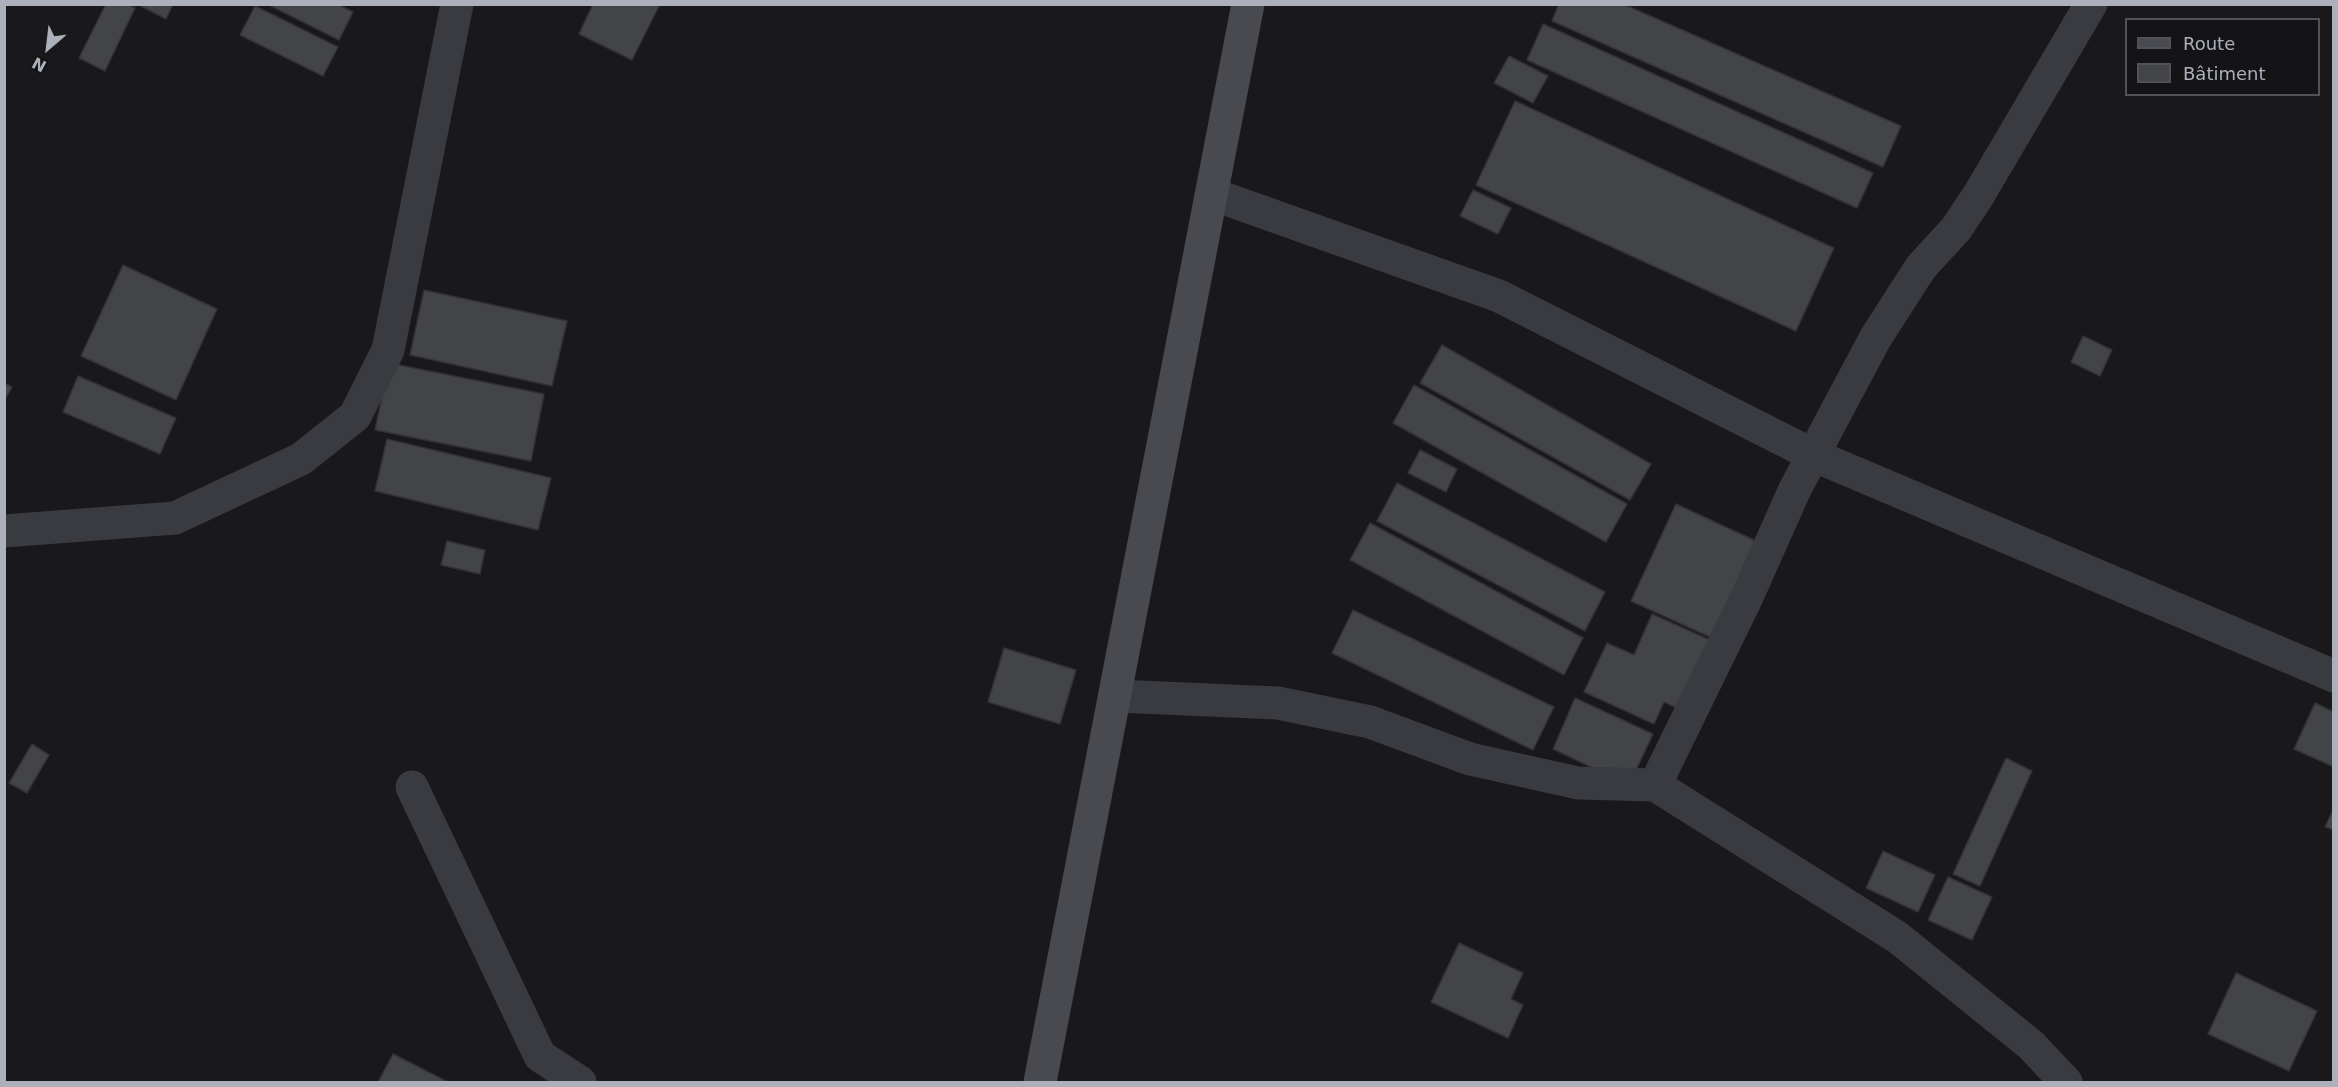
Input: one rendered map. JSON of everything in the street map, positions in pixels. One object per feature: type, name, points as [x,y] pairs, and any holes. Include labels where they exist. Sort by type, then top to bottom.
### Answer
[{"type":"main road","points":[[1040,1083],[1248,4]]},
{"type":"street","points":[[4,531],[175,518],[301,459],[355,416],[388,350],[457,4]]},
{"type":"street","points":[[1655,784],[1813,455],[1876,337],[1921,267],[1956,229],[2091,4]]},
{"type":"street","points":[[1212,194],[1499,296],[1813,455],[2334,676]]},
{"type":"street","points":[[1116,696],[1278,703],[1370,722],[1470,759],[1578,783],[1655,784],[1897,937],[2031,1045],[2066,1083]]},
{"type":"street","points":[[412,787],[540,1056],[580,1083]]},
{"type":"building","points":[[106,4],[127,4],[135,8],[105,71],[79,58]]},
{"type":"building","points":[[137,4],[173,4],[166,19]]},
{"type":"building","points":[[267,4],[337,4],[353,12],[339,40]]},
{"type":"building","points":[[593,4],[660,4],[632,60],[579,34]]},
{"type":"building","points":[[1559,4],[1623,4],[1901,126],[1883,167],[1552,21]]},
{"type":"building","points":[[255,6],[338,47],[323,76],[240,35]]},
{"type":"building","points":[[1543,24],[1873,173],[1857,208],[1527,60]]},
{"type":"building","points":[[1509,56],[1548,76],[1533,103],[1494,83]]},
{"type":"building","points":[[1515,101],[1834,248],[1796,331],[1476,185]]},
{"type":"building","points":[[1473,190],[1511,208],[1498,234],[1460,216]]},
{"type":"building","points":[[123,265],[217,309],[176,400],[81,356]]},
{"type":"building","points":[[424,290],[567,321],[552,386],[410,355]]},
{"type":"building","points":[[2083,336],[2112,350],[2100,376],[2071,362]]},
{"type":"building","points":[[1442,345],[1651,464],[1630,500],[1420,383]]},
{"type":"building","points":[[389,363],[544,394],[531,461],[375,430]]},
{"type":"building","points":[[78,376],[176,418],[160,454],[63,412]]},
{"type":"building","points":[[4,383],[12,387],[4,401]]},
{"type":"building","points":[[1414,385],[1627,504],[1606,542],[1393,423]]},
{"type":"building","points":[[387,439],[551,478],[538,530],[375,491]]},
{"type":"building","points":[[1420,450],[1457,469],[1446,492],[1408,473]]},
{"type":"building","points":[[1397,483],[1605,592],[1585,631],[1377,521]]},
{"type":"building","points":[[1676,504],[1756,541],[1712,638],[1631,601]]},
{"type":"building","points":[[1370,523],[1583,638],[1564,675],[1350,560]]},
{"type":"building","points":[[447,541],[485,550],[480,574],[441,565]]},
{"type":"building","points":[[1353,610],[1554,707],[1533,750],[1332,653]]},
{"type":"building","points":[[1652,614],[1710,640],[1679,709],[1664,702],[1654,724],[1584,692],[1607,643],[1634,655]]},
{"type":"building","points":[[1004,648],[1076,670],[1060,724],[988,702]]},
{"type":"building","points":[[1575,698],[1653,734],[1629,785],[1553,749]]},
{"type":"building","points":[[2315,703],[2334,712],[2334,767],[2294,749]]},
{"type":"building","points":[[32,744],[49,755],[27,793],[9,783]]},
{"type":"building","points":[[2006,758],[2032,771],[1980,886],[1953,874]]},
{"type":"building","points":[[2334,808],[2334,830],[2325,827]]},
{"type":"building","points":[[1883,851],[1935,875],[1918,912],[1866,888]]},
{"type":"building","points":[[1948,877],[1992,897],[1972,940],[1928,920]]},
{"type":"building","points":[[1459,943],[1523,973],[1511,999],[1523,1005],[1508,1038],[1431,1002]]},
{"type":"building","points":[[2236,973],[2317,1011],[2289,1071],[2208,1034]]},
{"type":"building","points":[[393,1054],[448,1082],[378,1082]]}]
